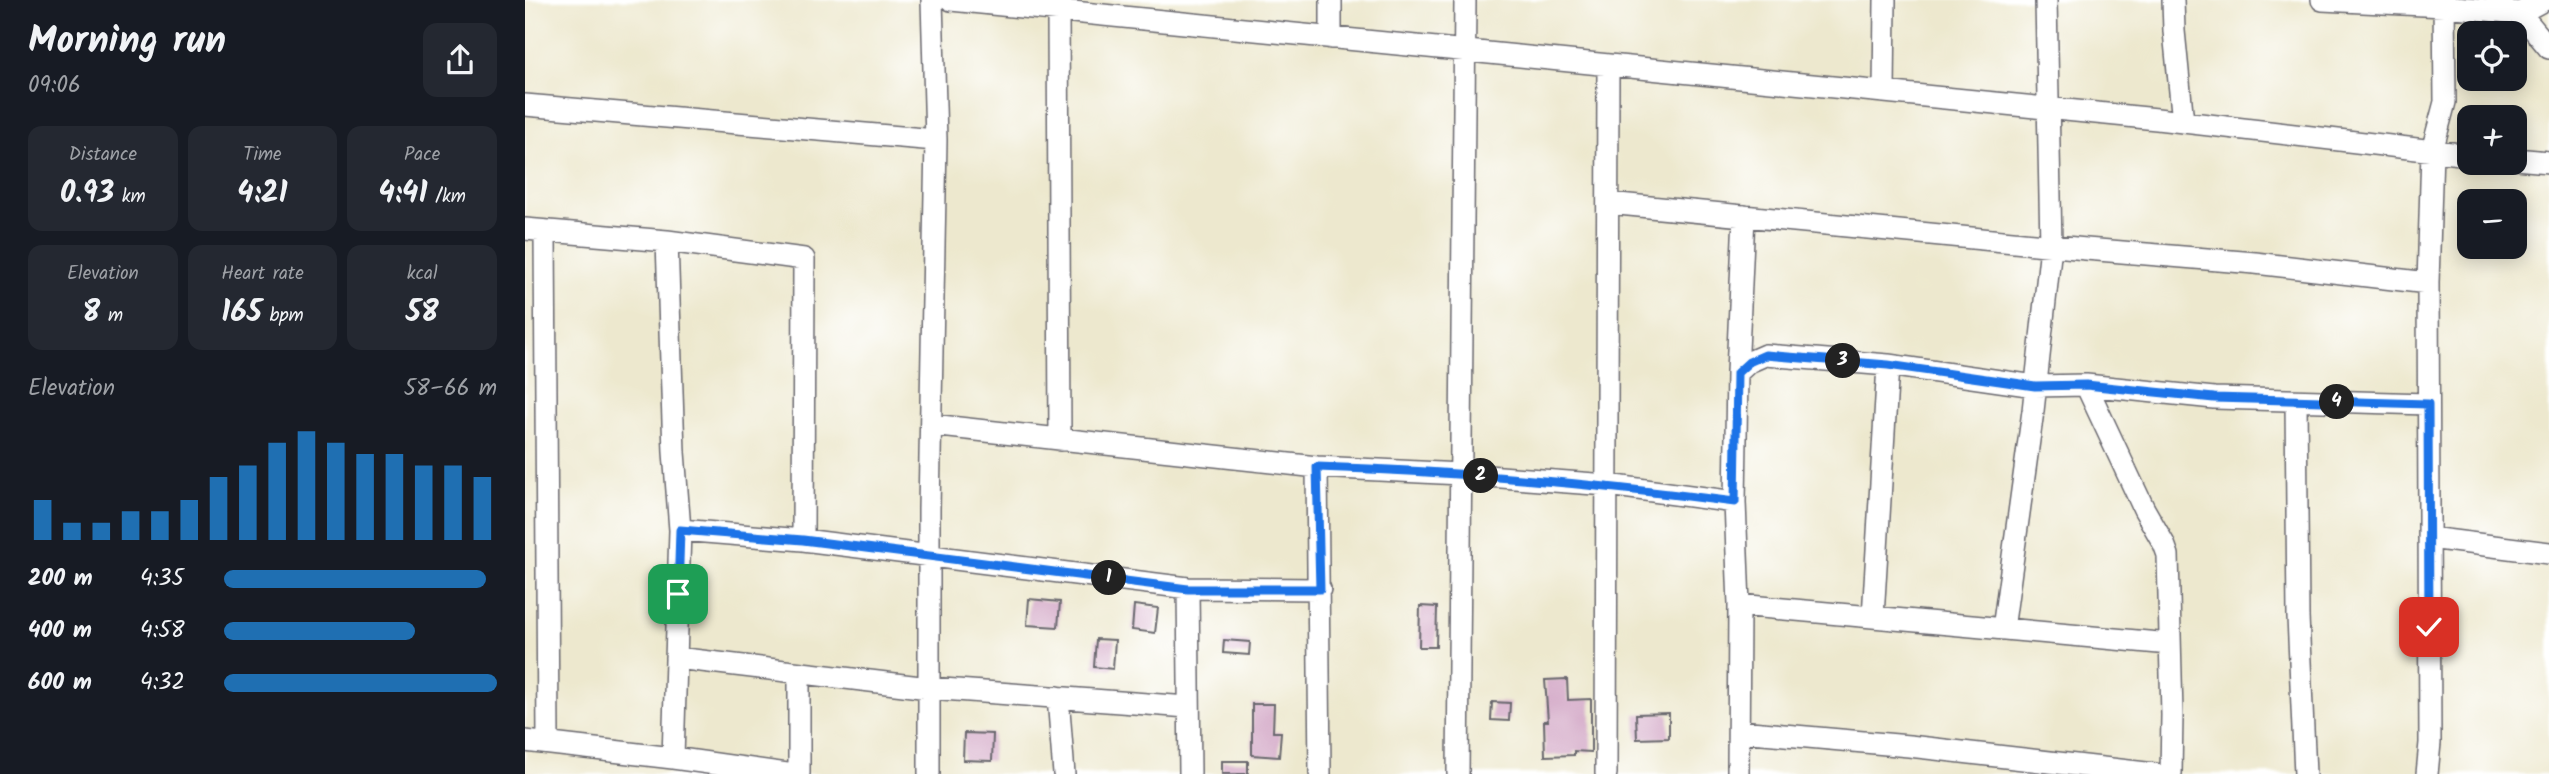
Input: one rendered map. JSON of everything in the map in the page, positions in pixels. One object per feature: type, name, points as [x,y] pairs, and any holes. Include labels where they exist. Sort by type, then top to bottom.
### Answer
[{"type":"street","points":[[929,774],[936,140],[932,0]]},
{"type":"street","points":[[951,0],[2183,122],[2457,154]]},
{"type":"street","points":[[1331,0],[1331,38]]},
{"type":"street","points":[[1458,774],[1465,0]]},
{"type":"street","points":[[1884,92],[1885,0]]},
{"type":"street","points":[[2003,629],[2051,246],[2046,0]]},
{"type":"street","points":[[2173,0],[2173,32],[2183,122]]},
{"type":"street","points":[[2322,0],[2444,3],[2520,13],[2544,0]]},
{"type":"street","points":[[2427,774],[2430,743],[2428,283],[2432,151],[2445,102],[2444,3]]},
{"type":"street","points":[[1058,10],[1060,440]]},
{"type":"street","points":[[2520,13],[2549,48]]},
{"type":"street","points":[[1606,774],[1608,65]]},
{"type":"street","points":[[525,105],[936,140]]},
{"type":"street","points":[[2527,160],[2549,162]]},
{"type":"street","points":[[1608,203],[2255,263],[2428,283]]},
{"type":"street","points":[[1738,774],[1739,605],[1735,502],[1744,216]]},
{"type":"street","points":[[548,743],[535,230],[667,241],[804,259],[803,540]]},
{"type":"street","points":[[667,241],[674,452],[680,530],[673,758]]},
{"type":"street","points":[[1737,373],[1749,362],[1765,355],[1888,365],[2035,386],[2086,385],[2214,398],[2428,404]]},
{"type":"street","points":[[1873,617],[1888,365]]},
{"type":"street","points":[[2086,385],[2168,555],[2171,774]]},
{"type":"street","points":[[2295,401],[2298,617],[2305,774]]},
{"type":"street","points":[[931,425],[1317,467],[1608,485],[1735,502]]},
{"type":"street","points":[[1317,467],[1320,589],[1319,774]]},
{"type":"street","points":[[680,530],[803,540],[1188,589],[1320,589]]},
{"type":"street","points":[[2429,538],[2549,553]]},
{"type":"street","points":[[1188,589],[1190,774]]},
{"type":"street","points":[[1739,605],[2169,644]]},
{"type":"street","points":[[675,658],[929,688],[1188,707]]},
{"type":"street","points":[[799,673],[799,774]]},
{"type":"street","points":[[1058,697],[1064,774]]},
{"type":"street","points":[[1738,731],[1909,746],[2037,767],[2155,774]]},
{"type":"street","points":[[525,741],[787,774]]},
{"type":"building","points":[[1029,599],[1060,602],[1058,627],[1027,625]]},
{"type":"building","points":[[1134,605],[1158,608],[1155,633],[1132,630]]},
{"type":"building","points":[[1420,606],[1437,607],[1436,647],[1419,647]]},
{"type":"building","points":[[1096,639],[1115,640],[1113,669],[1094,667]]},
{"type":"building","points":[[1224,640],[1250,642],[1249,655],[1223,653]]},
{"type":"building","points":[[1567,679],[1568,700],[1591,699],[1591,752],[1574,751],[1574,755],[1545,756],[1544,721],[1548,721],[1545,680]]},
{"type":"building","points":[[1492,702],[1510,703],[1509,721],[1491,720]]},
{"type":"building","points":[[1252,704],[1274,704],[1273,732],[1281,732],[1279,757],[1252,755]]},
{"type":"building","points":[[1669,713],[1669,738],[1637,739],[1636,714]]},
{"type":"building","points":[[964,733],[993,734],[992,761],[963,760]]},
{"type":"building","points":[[1222,761],[1248,761],[1248,774],[1222,774]]},
{"type":"route","points":[[678,594],[680,530],[803,540],[1188,589],[1320,589],[1317,467],[1608,485],[1735,502],[1737,373],[1749,362],[1765,355],[1888,365],[2035,386],[2086,385],[2214,398],[2428,404],[2429,627]]}]
